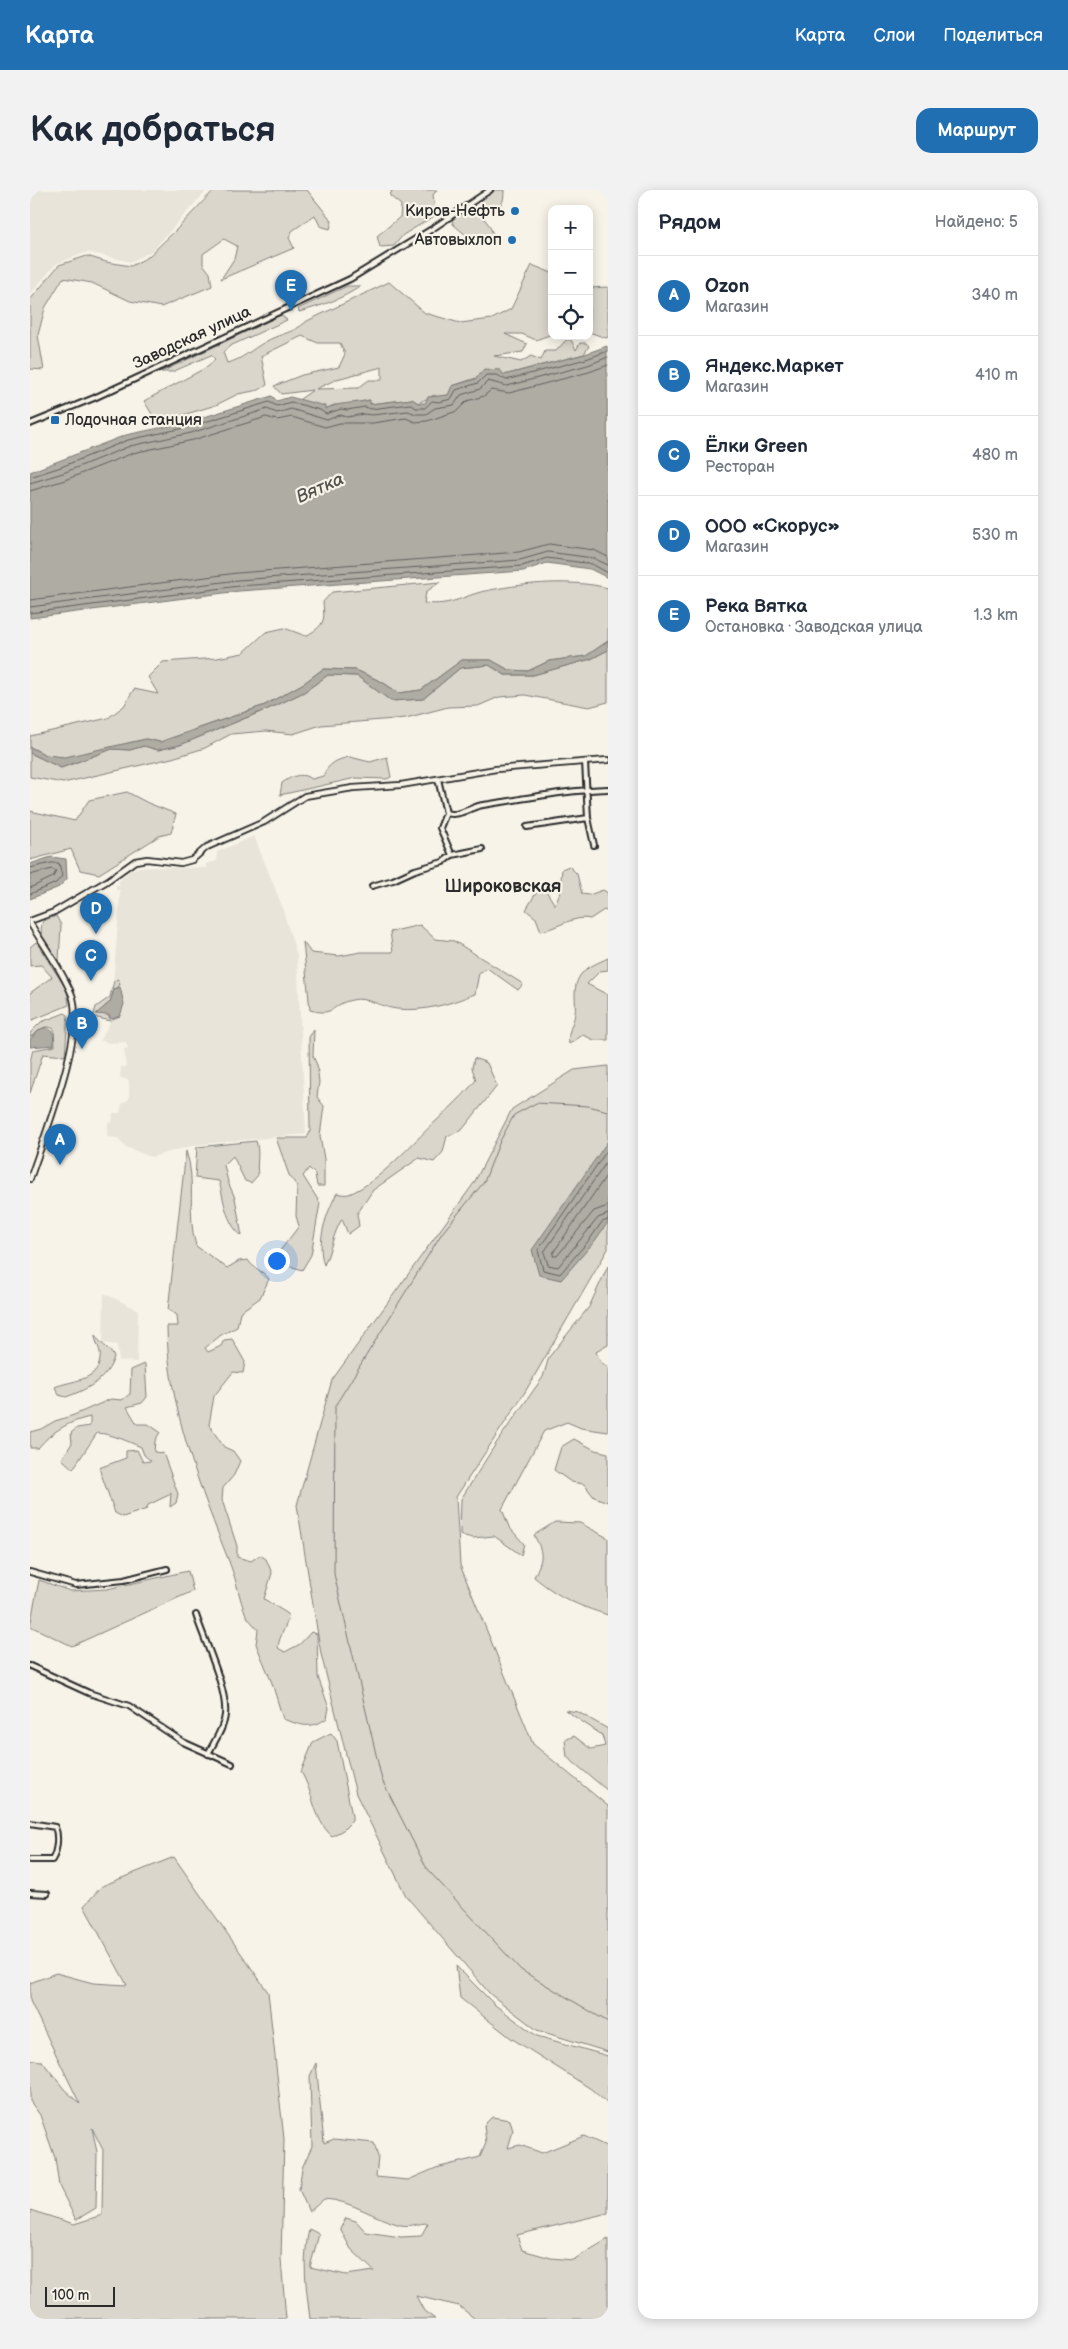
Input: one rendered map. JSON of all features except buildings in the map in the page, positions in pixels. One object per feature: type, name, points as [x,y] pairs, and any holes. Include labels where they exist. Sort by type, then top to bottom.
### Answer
[{"type":"street","name":"Заводская улица","points":[[30,424],[94,398],[350,279],[432,229],[490,190]]},
{"type":"street","points":[[30,1179],[68,1060],[74,1010],[72,996],[30,922],[54,912],[98,887],[135,861],[147,859],[181,863],[192,860],[207,847],[264,822],[304,796],[438,779],[496,769],[608,760]]},
{"type":"street","points":[[585,762],[588,818],[594,846]]},
{"type":"street","points":[[438,779],[446,813],[440,828],[452,855]]},
{"type":"street","points":[[446,813],[455,814],[481,805],[496,804],[527,797],[587,789],[608,789]]},
{"type":"street","points":[[527,827],[588,818]]},
{"type":"street","points":[[372,886],[443,862],[452,855],[482,849]]},
{"type":"street","points":[[30,1572],[76,1585],[124,1580],[167,1569]]},
{"type":"street","points":[[196,1615],[218,1677],[225,1706],[224,1718],[208,1754]]},
{"type":"street","points":[[30,1666],[89,1693],[129,1706],[183,1742],[232,1764]]},
{"type":"street","points":[[30,1823],[55,1827],[57,1840],[55,1855],[52,1860],[30,1860]]},
{"type":"street","points":[[30,1893],[48,1894]]},
{"type":"shaded area","points":[[30,190],[207,190],[152,251],[131,262],[87,252],[56,264],[30,294]]},
{"type":"shaded area","points":[[214,190],[307,190],[332,221],[330,229],[320,226],[315,215],[292,231],[289,238],[294,248],[221,279],[234,259],[237,246],[224,239],[203,254],[203,264],[210,273],[212,286],[161,307],[130,301],[92,283],[63,278],[45,308],[38,335],[44,370],[30,369],[30,300],[59,265],[87,256],[106,262],[131,266],[148,257]]},
{"type":"shaded area","points":[[392,190],[437,190],[433,195],[436,215],[403,235],[394,246],[380,247],[377,236],[400,217],[401,205],[390,196]]},
{"type":"shaded area","points":[[494,190],[504,190],[503,198],[497,209],[489,212],[482,203],[482,199]]},
{"type":"shaded area","points":[[474,205],[489,225],[494,236],[489,240],[478,241],[472,239],[453,224],[452,219]]},
{"type":"shaded area","points":[[532,265],[548,271],[548,336],[536,340],[522,334],[505,334],[527,344],[523,352],[494,356],[521,362],[531,356],[541,360],[545,351],[556,351],[566,340],[571,340],[576,350],[580,343],[586,343],[589,346],[584,354],[504,375],[500,370],[452,386],[449,395],[438,397],[434,395],[418,403],[412,399],[370,404],[369,400],[346,405],[334,405],[325,409],[298,405],[300,399],[313,390],[281,394],[274,386],[302,375],[339,367],[345,354],[340,343],[318,343],[302,336],[261,356],[267,385],[259,390],[238,394],[216,405],[170,419],[155,419],[144,401],[209,366],[215,359],[211,355],[172,372],[161,372],[281,315],[287,320],[230,346],[223,352],[227,363],[232,362],[271,339],[292,331],[307,321],[389,282],[425,313],[460,323],[492,319],[511,309]],"holes":[[[382,367],[382,380],[369,380],[358,388],[316,389],[337,379]]]},
{"type":"shaded area","points":[[347,286],[361,286],[331,302],[299,312],[298,309]]},
{"type":"shaded area","points":[[608,287],[608,337],[606,338],[593,333],[593,288]]},
{"type":"shaded area","points":[[440,582],[426,592],[424,603],[451,602],[481,592],[519,585],[565,583],[608,588],[608,641],[586,656],[549,661],[528,671],[509,670],[491,660],[462,660],[421,690],[399,693],[382,682],[356,670],[323,669],[304,683],[265,705],[160,742],[146,739],[65,758],[46,755],[30,747],[30,736],[108,718],[124,706],[134,689],[158,694],[148,677],[163,662],[217,658],[243,653],[266,632],[284,628],[306,636],[317,629],[322,623],[324,615],[323,602],[332,592]]},
{"type":"shaded area","points":[[608,650],[608,702],[589,707],[525,695],[499,697],[478,706],[448,707],[406,718],[321,725],[293,734],[266,731],[231,734],[205,748],[172,758],[63,783],[30,777],[30,753],[61,768],[112,749],[130,750],[144,746],[158,750],[180,745],[275,706],[304,692],[328,675],[357,676],[391,701],[423,699],[460,668],[489,665],[505,675],[533,675],[591,659]]},
{"type":"shaded area","points":[[350,757],[370,762],[387,757],[391,777],[387,779],[356,778],[280,795],[282,783],[289,778],[300,775],[312,779],[323,776],[334,763]]},
{"type":"shaded area","points":[[127,792],[176,814],[171,833],[159,836],[99,874],[80,870],[71,849],[30,860],[30,811],[75,821],[89,800]]},
{"type":"shaded area","points":[[254,836],[280,901],[297,956],[306,1134],[195,1145],[151,1157],[126,1147],[118,1138],[107,1137],[108,1122],[112,1123],[113,1113],[120,1113],[122,1104],[129,1099],[129,1081],[120,1077],[121,1067],[126,1067],[124,1049],[128,1048],[126,1042],[110,1043],[100,1040],[111,1021],[93,1017],[96,1007],[110,997],[110,989],[113,985],[120,897],[120,890],[116,890],[116,886],[119,886],[119,881],[129,871],[139,867],[206,868],[206,864],[217,861],[217,852]]},
{"type":"shaded area","points":[[569,866],[577,874],[582,894],[589,895],[603,890],[608,893],[608,912],[604,910],[590,919],[572,920],[541,931],[536,918],[526,910],[534,896],[543,886],[555,905],[560,892],[562,869]]},
{"type":"shaded area","points":[[56,916],[61,925],[59,961],[45,942],[41,932],[43,921]]},
{"type":"shaded area","points":[[420,925],[435,939],[454,941],[523,984],[518,990],[487,968],[479,973],[475,994],[437,1006],[407,1010],[386,1007],[357,999],[340,1004],[325,1012],[310,1010],[303,942],[311,953],[339,956],[361,952],[393,952],[390,932]]},
{"type":"shaded area","points":[[36,942],[67,990],[69,1005],[30,1021],[30,993],[52,977],[41,965],[30,966],[30,947]]},
{"type":"shaded area","points":[[608,958],[608,970],[600,971],[587,984],[608,995],[608,1040],[594,1040],[583,1035],[569,1044],[569,1032],[575,1014],[577,980],[589,967]]},
{"type":"shaded area","points":[[118,979],[120,985],[114,990],[110,1002],[98,1013],[108,1015],[111,1021],[93,1017],[96,1007],[110,997],[114,981]]},
{"type":"shaded area","points":[[65,1013],[68,1015],[65,1056],[43,1054],[30,1093],[30,1061],[33,1050],[55,1046],[54,1029],[47,1027],[41,1029],[30,1037],[30,1033],[41,1022]]},
{"type":"shaded area","points":[[314,1030],[313,1056],[317,1065],[319,1082],[317,1097],[324,1106],[320,1136],[324,1159],[324,1186],[317,1186],[315,1174],[309,1168],[303,1176],[320,1203],[311,1255],[302,1270],[287,1265],[273,1271],[264,1264],[272,1261],[299,1226],[296,1216],[297,1186],[289,1175],[276,1138],[307,1138],[310,1131],[309,1037]]},
{"type":"shaded area","points":[[474,1058],[487,1063],[497,1086],[462,1130],[447,1136],[443,1152],[434,1162],[419,1158],[373,1190],[357,1214],[359,1226],[348,1234],[342,1219],[324,1265],[321,1247],[323,1228],[337,1193],[349,1194],[360,1189],[383,1172],[456,1102],[476,1080],[472,1068]]},
{"type":"shaded area","points":[[608,1066],[608,1249],[525,1392],[456,1497],[460,1565],[533,1744],[608,1806],[608,2052],[537,2030],[490,1994],[406,1896],[356,1794],[321,1654],[297,1505],[332,1380],[474,1183],[512,1109],[574,1070]]},
{"type":"shaded area","points":[[256,1141],[258,1149],[258,1175],[251,1183],[245,1181],[233,1156],[224,1165],[228,1182],[235,1198],[242,1236],[232,1225],[229,1218],[219,1181],[195,1178],[197,1147]]},
{"type":"shaded area","points":[[186,1151],[191,1174],[192,1222],[196,1246],[227,1268],[239,1261],[248,1260],[269,1279],[260,1298],[240,1312],[237,1327],[221,1335],[205,1348],[208,1352],[221,1346],[224,1340],[232,1339],[245,1362],[243,1373],[233,1372],[214,1396],[209,1425],[224,1447],[233,1451],[240,1461],[234,1475],[223,1488],[222,1500],[237,1546],[237,1557],[251,1561],[260,1555],[266,1559],[272,1573],[264,1599],[288,1614],[287,1623],[278,1648],[285,1652],[300,1644],[311,1632],[317,1634],[318,1677],[329,1708],[327,1718],[316,1724],[306,1725],[283,1719],[272,1683],[256,1644],[258,1630],[247,1617],[244,1609],[232,1570],[197,1477],[179,1417],[173,1387],[167,1326],[178,1326],[177,1315],[168,1310]]},
{"type":"shaded area","points":[[608,1266],[608,1345],[596,1352],[600,1361],[608,1368],[608,1432],[581,1428],[567,1422],[544,1431],[502,1509],[509,1527],[524,1544],[521,1555],[494,1536],[473,1538],[460,1535],[461,1499],[497,1442],[543,1377],[549,1357],[589,1307]]},
{"type":"shaded area","points":[[104,1293],[138,1310],[137,1362],[119,1361],[117,1345],[103,1343]]},
{"type":"shaded area","points":[[95,1335],[114,1357],[107,1372],[96,1383],[82,1391],[66,1397],[59,1395],[55,1387],[89,1376],[98,1367],[100,1356]]},
{"type":"shaded area","points":[[145,1364],[147,1397],[142,1403],[127,1407],[137,1424],[148,1424],[160,1432],[155,1441],[154,1452],[163,1453],[178,1494],[176,1503],[170,1507],[171,1492],[169,1495],[148,1505],[147,1509],[123,1517],[115,1513],[99,1468],[126,1458],[126,1451],[137,1450],[143,1462],[151,1461],[144,1455],[141,1447],[114,1436],[97,1433],[73,1469],[62,1459],[72,1443],[71,1433],[77,1428],[90,1426],[90,1417],[61,1428],[38,1448],[30,1448],[30,1432],[111,1399],[122,1400],[130,1394],[131,1370]]},
{"type":"shaded area","points":[[574,1439],[595,1450],[608,1453],[608,1502],[594,1497],[584,1484],[571,1482],[554,1470],[561,1447]]},
{"type":"shaded area","points":[[555,1522],[580,1523],[608,1538],[608,1615],[569,1600],[534,1577],[541,1560],[541,1552],[534,1535]]},
{"type":"shaded area","points":[[188,1571],[193,1591],[72,1646],[30,1626],[39,1580],[70,1591],[107,1589]]},
{"type":"shaded area","points":[[565,1710],[578,1712],[608,1729],[608,1791],[567,1757],[565,1740],[574,1736],[591,1749],[605,1746],[602,1735]]},
{"type":"shaded area","points":[[331,1733],[337,1741],[352,1816],[352,1821],[343,1830],[332,1836],[317,1814],[309,1788],[301,1772],[313,1742]]},
{"type":"shaded area","points":[[174,1857],[268,1992],[284,2139],[281,2259],[286,2319],[30,2319],[30,2210],[74,2224],[102,2215],[103,2150],[92,2128],[97,2152],[96,2208],[76,2220],[59,2186],[55,2158],[40,2115],[30,2101],[30,2060],[42,2061],[64,2089],[80,2104],[30,2001],[30,1983],[56,1973],[93,1983],[127,1985],[84,1906],[102,1886]]},
{"type":"shaded area","points":[[456,1966],[495,2005],[537,2036],[608,2056],[608,2104],[591,2089],[511,2038],[460,1998]]},
{"type":"shaded area","points":[[316,2063],[324,2143],[334,2139],[374,2143],[378,2157],[376,2177],[408,2180],[436,2168],[480,2157],[486,2143],[484,2125],[492,2117],[510,2120],[513,2131],[508,2148],[520,2145],[542,2153],[584,2136],[608,2147],[608,2213],[517,2235],[522,2250],[551,2258],[573,2260],[608,2239],[608,2315],[595,2319],[475,2319],[459,2306],[416,2296],[424,2311],[435,2319],[310,2319],[305,2263],[309,2229],[319,2234],[310,2267],[346,2275],[374,2271],[351,2249],[340,2229],[346,2218],[356,2221],[366,2232],[401,2237],[421,2236],[428,2223],[401,2225],[353,2206],[324,2199],[309,2212],[299,2189],[302,2168],[312,2146],[310,2076]]},
{"type":"water","name":"Вятка","points":[[607,346],[608,578],[590,569],[547,563],[523,571],[239,591],[30,618],[30,472],[126,435],[188,422],[272,396],[277,401],[290,397],[325,406],[325,409],[336,405],[370,400],[370,404],[412,399],[418,403],[425,403],[428,397],[448,395],[452,386],[476,379],[484,369],[500,370],[504,375],[585,354]]},
{"type":"water","points":[[608,641],[608,650],[591,659],[533,675],[505,675],[489,665],[460,668],[423,699],[391,701],[357,676],[328,675],[304,692],[275,706],[180,745],[158,750],[144,746],[130,750],[112,749],[61,768],[30,753],[30,747],[46,755],[65,757],[146,739],[160,742],[265,705],[304,683],[323,669],[356,670],[382,682],[399,693],[421,690],[462,660],[491,660],[509,670],[528,671],[549,661],[586,656]]},
{"type":"water","points":[[51,857],[66,859],[67,879],[59,887],[30,899],[30,864]]},
{"type":"water","points":[[120,987],[124,1004],[120,1016],[112,1019],[108,1015],[96,1014],[110,1002],[114,990]]},
{"type":"water","points":[[47,1027],[53,1032],[54,1045],[30,1047],[30,1039],[41,1029]]},
{"type":"water","points":[[608,1141],[608,1222],[594,1242],[561,1280],[539,1275],[532,1250]]},
{"type":"waterway","points":[[608,1111],[588,1106],[536,1103],[514,1115],[500,1141],[484,1182],[442,1233],[335,1406],[334,1574],[382,1780],[427,1869],[521,1970],[608,2022]]},
{"type":"place","name":"Киров-Нефть","points":[[515,211]]},
{"type":"place","name":"Автовыхлоп","points":[[512,240]]},
{"type":"place","name":"Река Вятка","points":[[291,311]]},
{"type":"place","name":"Лодочная станция","points":[[55,420]]},
{"type":"place","name":"ООО «Скорус»","points":[[96,934]]},
{"type":"place","name":"Ёлки Green","points":[[91,981]]},
{"type":"place","name":"Яндекс.Маркет","points":[[82,1049]]},
{"type":"place","name":"Ozon","points":[[60,1165]]},
{"type":"district","name":"Широковская","points":[[503,886]]}]
